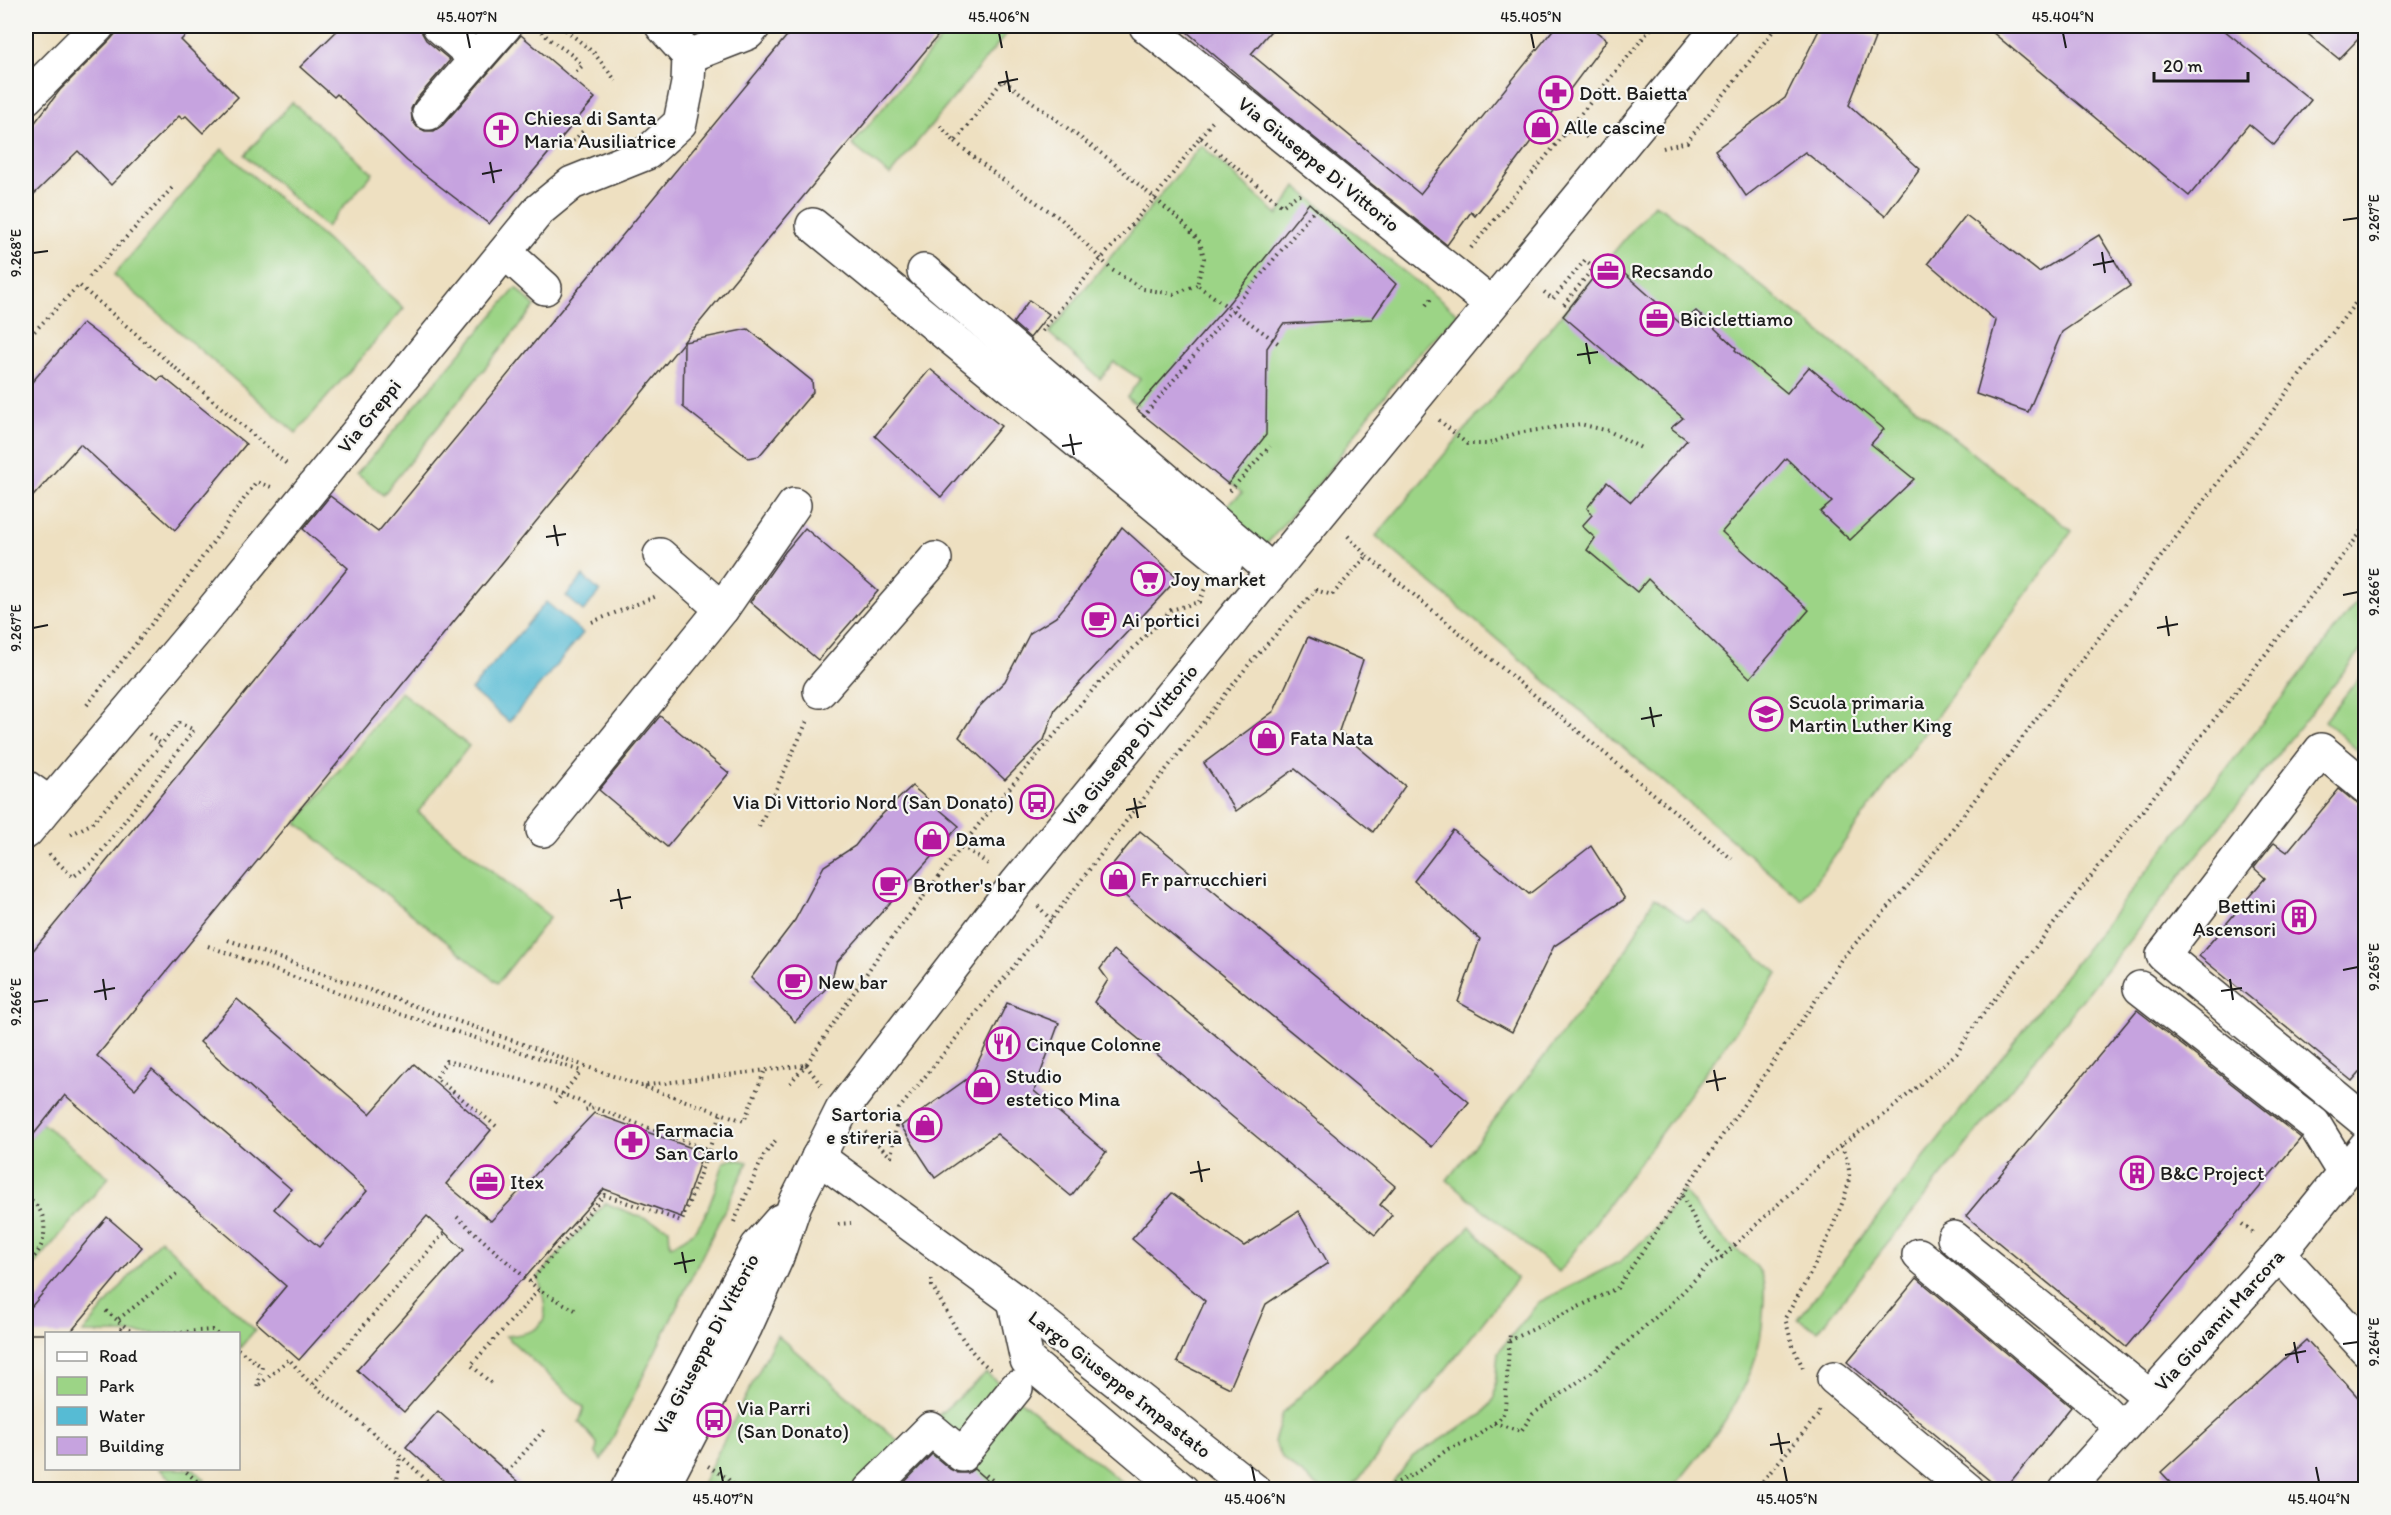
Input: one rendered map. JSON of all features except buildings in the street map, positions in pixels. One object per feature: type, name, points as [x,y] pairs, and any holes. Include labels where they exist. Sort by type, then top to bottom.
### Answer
[{"type":"street","points":[[26,98],[98,26]]},
{"type":"street","points":[[439,26],[476,58]]},
{"type":"street","points":[[429,112],[505,26]]},
{"type":"street","points":[[662,26],[689,56],[748,33],[754,26]]},
{"type":"street","name":"Via Giuseppe Di Vittorio","points":[[1146,26],[1491,304]]},
{"type":"street","name":"Via Giuseppe Di Vittorio","points":[[661,1490],[745,1328],[777,1257],[795,1204],[842,1110],[1016,884],[1720,26]]},
{"type":"street","name":"Via Greppi","points":[[32,838],[37,795],[198,628],[539,210],[572,183],[647,153],[680,123],[688,83],[689,56]]},
{"type":"street","points":[[813,225],[1226,563]]},
{"type":"street","points":[[505,252],[546,288]]},
{"type":"street","points":[[924,271],[1272,571]]},
{"type":"street","points":[[543,830],[722,609],[794,505]]},
{"type":"street","points":[[660,555],[722,609]]},
{"type":"street","points":[[820,691],[935,559]]},
{"type":"street","points":[[2366,787],[2321,750],[2163,955],[2366,1122]]},
{"type":"street","points":[[2140,988],[2314,1124],[2344,1173]]},
{"type":"street","name":"Via Giovanni Marcora","points":[[2066,1490],[2279,1254],[2366,1146]]},
{"type":"street","name":"Largo Giuseppe Impastato","points":[[818,1157],[1014,1300],[1254,1490]]},
{"type":"street","name":"Via Giuseppe Di Vittorio","points":[[627,1490],[757,1247],[795,1204]]},
{"type":"street","points":[[1954,1238],[2150,1397]]},
{"type":"street","points":[[2279,1254],[2366,1349]]},
{"type":"street","points":[[1919,1255],[2099,1406],[2121,1428]]},
{"type":"street","name":"Largo Giuseppe Impastato","points":[[1014,1300],[1027,1360],[1172,1481]]},
{"type":"street","points":[[1819,1385],[1968,1490]]},
{"type":"street","points":[[870,1490],[931,1429],[962,1455],[1016,1388]]},
{"type":"street","points":[[1172,1481],[1187,1435]]},
{"type":"path","points":[[539,26],[542,32],[576,56],[582,66],[574,74]]},
{"type":"path","points":[[561,26],[594,53],[616,81]]},
{"type":"path","points":[[1426,305],[1653,26]]},
{"type":"path","points":[[1656,150],[1686,142],[1773,31],[1773,26]]},
{"type":"path","points":[[955,142],[1003,80],[1110,160],[1182,222],[1200,242],[1204,258],[1197,285]]},
{"type":"path","points":[[940,126],[955,142],[999,177],[1061,219],[1112,270],[1143,289],[1174,294],[1197,285]]},
{"type":"path","points":[[1038,336],[1154,199],[1200,136],[1282,206],[1298,195],[1306,196]]},
{"type":"path","points":[[89,277],[174,186]]},
{"type":"path","points":[[1141,419],[1325,198]]},
{"type":"path","points":[[1536,300],[1544,291],[1552,299],[1585,260],[1594,267],[1563,307]]},
{"type":"path","points":[[26,340],[78,285],[297,472]]},
{"type":"path","points":[[1197,285],[1278,343]]},
{"type":"path","points":[[1509,1341],[1617,1288],[1818,997],[1842,958],[1914,879],[2366,289]]},
{"type":"path","points":[[1434,413],[1444,426],[1467,444],[1488,444],[1517,433],[1580,424],[1609,431],[1641,448]]},
{"type":"path","points":[[1222,485],[1231,492],[1270,446]]},
{"type":"path","points":[[184,583],[256,482],[274,489]]},
{"type":"path","points":[[1494,1423],[1521,1431],[1533,1414],[1596,1369],[1671,1304],[1709,1265],[1722,1257],[1840,1145],[1884,1115],[1957,1053],[1976,1023],[2366,526]]},
{"type":"path","points":[[1342,531],[1367,556],[1732,860]]},
{"type":"path","points":[[891,1156],[899,1109],[1052,920],[1250,663],[1316,590],[1332,595],[1367,556]]},
{"type":"path","points":[[641,1086],[806,1065],[878,956],[979,824],[1096,686],[1171,610],[1199,602],[1209,581],[1226,563]]},
{"type":"path","points":[[592,622],[692,582]]},
{"type":"path","points":[[759,827],[820,691]]},
{"type":"path","points":[[178,723],[194,730],[94,861],[73,877],[32,838],[65,837],[91,824],[130,782],[178,723]]},
{"type":"path","points":[[228,940],[744,1121],[765,1070]]},
{"type":"path","points":[[208,946],[371,1005],[581,1071]]},
{"type":"path","points":[[496,1126],[436,1078],[446,1061],[487,1070],[563,1093],[595,1108],[709,1150]]},
{"type":"path","points":[[555,1102],[585,1066]]},
{"type":"path","points":[[584,1110],[595,1108]]},
{"type":"path","points":[[530,1282],[604,1196],[682,1221],[721,1113]]},
{"type":"path","points":[[1755,1490],[1820,1413],[1819,1385],[1792,1344],[1785,1318],[1812,1273],[1845,1195],[1849,1176],[1847,1162],[1840,1145]]},
{"type":"path","points":[[1682,1196],[1703,1235],[1722,1257]]},
{"type":"path","points":[[26,1199],[32,1200],[40,1210],[45,1234],[37,1253],[26,1262]]},
{"type":"path","points":[[457,1217],[539,1290],[575,1310]]},
{"type":"path","points":[[313,1384],[445,1232]]},
{"type":"path","points":[[117,1320],[177,1275]]},
{"type":"path","points":[[491,1383],[471,1365],[539,1290]]},
{"type":"path","points":[[106,1311],[132,1332]]},
{"type":"path","points":[[119,1332],[124,1325]]},
{"type":"path","points":[[183,1332],[212,1330],[214,1332]]},
{"type":"path","points":[[1382,1490],[1416,1473],[1448,1449],[1472,1440],[1502,1417],[1505,1409],[1510,1332]]},
{"type":"path","points":[[240,1350],[262,1367],[257,1387],[289,1359],[313,1384],[400,1455],[437,1490]]},
{"type":"path","points":[[507,1472],[544,1430]]},
{"type":"path","points":[[396,1490],[400,1455]]},
{"type":"path","points":[[702,1461],[727,1478],[738,1490]]},
{"type":"path","points":[[184,1470],[207,1490]]},
{"type":"green space","points":[[952,26],[1013,26],[890,175],[852,145]]},
{"type":"green space","points":[[292,102],[373,173],[326,227],[245,155]]},
{"type":"green space","points":[[1201,145],[1278,215],[1296,187],[1458,314],[1415,358],[1365,420],[1325,476],[1265,546],[1218,512],[1242,493],[1127,397],[1140,379],[1114,362],[1100,379],[1049,333]]},
{"type":"green space","points":[[222,149],[404,308],[296,433],[114,275]]},
{"type":"green space","name":"Scuola primaria Martin Luther King","points":[[1654,204],[1665,210],[2072,531],[1802,900],[1376,536]]},
{"type":"green space","points":[[516,288],[535,306],[383,495],[357,474]]},
{"type":"green space","points":[[2365,591],[2365,645],[1818,1331],[1798,1319]]},
{"type":"green space","points":[[2365,670],[2365,757],[2325,721]]},
{"type":"green space","points":[[401,692],[469,746],[418,812],[550,917],[498,983],[297,823]]},
{"type":"green space","points":[[1654,898],[1688,921],[1704,911],[1778,973],[1559,1272],[1447,1180],[1623,956]]},
{"type":"green space","points":[[42,1123],[109,1177],[26,1275],[26,1143]]},
{"type":"green space","points":[[734,1159],[748,1162],[602,1460],[596,1454],[597,1443],[579,1422],[584,1408],[506,1336],[532,1331],[539,1326],[545,1312],[538,1277],[605,1203],[669,1228],[670,1245],[682,1240],[700,1223],[711,1200],[724,1162]]},
{"type":"green space","points":[[1683,1191],[1728,1243],[1758,1269],[1764,1284],[1764,1299],[1760,1341],[1744,1388],[1719,1430],[1672,1489],[1388,1489],[1413,1456],[1483,1414],[1494,1399],[1498,1352],[1539,1302],[1621,1261],[1656,1228]]},
{"type":"green space","points":[[1470,1226],[1517,1279],[1351,1489],[1322,1489],[1283,1459],[1274,1442],[1283,1413]]},
{"type":"green space","points":[[160,1239],[255,1330],[240,1348],[240,1332],[84,1332]]},
{"type":"green space","points":[[777,1335],[904,1446],[986,1373],[1130,1489],[699,1490]]},
{"type":"green space","points":[[160,1470],[195,1470],[205,1480],[197,1489],[183,1489]]},
{"type":"water","points":[[583,576],[600,592],[583,611],[566,596]]},
{"type":"water","points":[[546,602],[583,633],[509,722],[471,690]]},
{"type":"place","name":"Dott. Baietta","points":[[1556,93]]},
{"type":"place","name":"Alle cascine","points":[[1541,127]]},
{"type":"place","name":"Chiesa di Santa Maria Ausiliatrice","points":[[501,130]]},
{"type":"place","name":"Recsando","points":[[1608,271]]},
{"type":"place","name":"Biciclettiamo","points":[[1657,319]]},
{"type":"place","name":"Joy market","points":[[1148,579]]},
{"type":"place","name":"Ai portici","points":[[1099,620]]},
{"type":"place","name":"Scuola primaria Martin Luther King","points":[[1766,714]]},
{"type":"place","name":"Fata Nata","points":[[1267,738]]},
{"type":"place","name":"Via Di Vittorio Nord (San Donato)","points":[[1037,802]]},
{"type":"place","name":"Dama","points":[[932,839]]},
{"type":"place","name":"Fr parrucchieri","points":[[1118,879]]},
{"type":"place","name":"Brother's bar","points":[[890,885]]},
{"type":"place","name":"Bettini Ascensori","points":[[2299,917]]},
{"type":"place","name":"New bar","points":[[795,982]]},
{"type":"place","name":"Cinque Colonne","points":[[1003,1044]]},
{"type":"place","name":"Studio estetico Mina","points":[[983,1087]]},
{"type":"place","name":"Sartoria e stireria","points":[[925,1125]]},
{"type":"place","name":"Farmacia San Carlo","points":[[632,1142]]},
{"type":"place","name":"B&C Project","points":[[2137,1173]]},
{"type":"place","name":"Itex","points":[[487,1182]]},
{"type":"place","name":"Via Parri (San Donato)","points":[[714,1420]]}]
